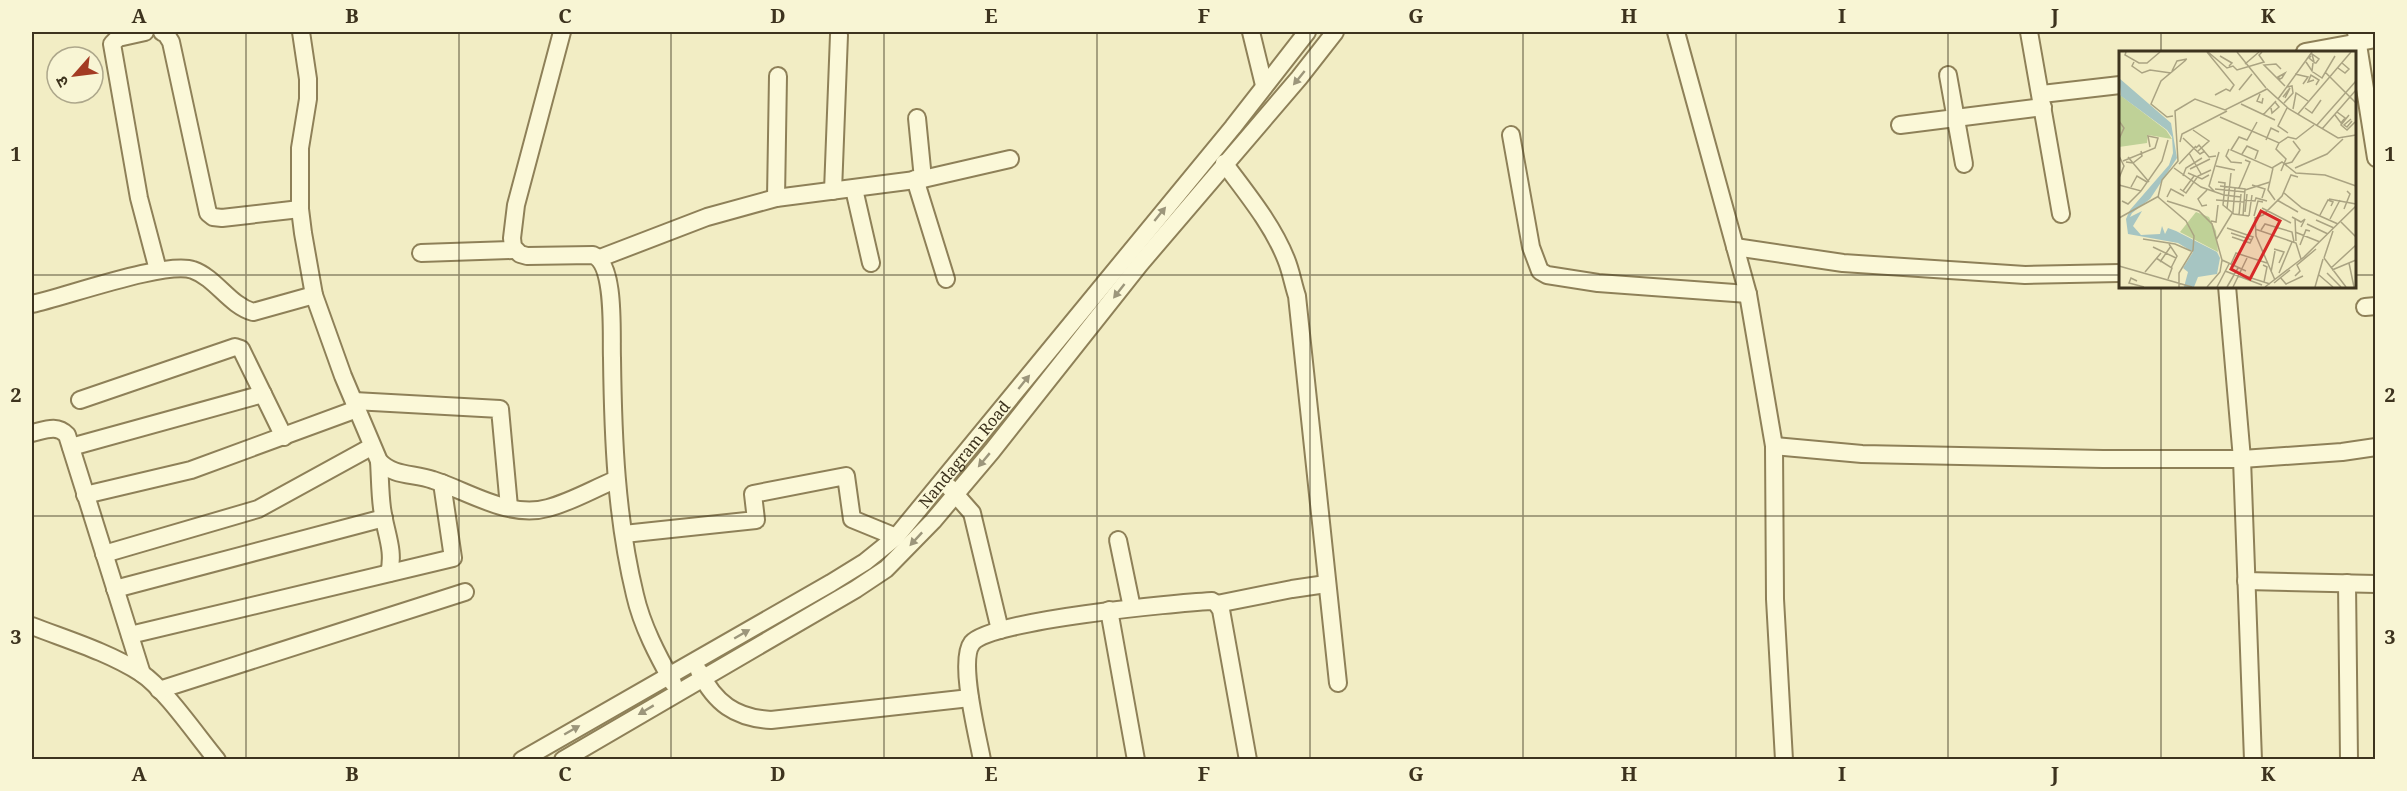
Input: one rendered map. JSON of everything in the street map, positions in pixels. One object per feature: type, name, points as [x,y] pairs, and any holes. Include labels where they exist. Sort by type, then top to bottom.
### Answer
[{"type":"street","points":[[145,32],[118,38],[112,44],[139,198],[158,270]]},
{"type":"street","points":[[162,32],[171,42],[208,213],[213,217],[222,218],[300,209]]},
{"type":"street","points":[[302,32],[308,99],[300,148],[300,209],[314,295],[375,454],[384,518],[392,547],[389,573]]},
{"type":"street","points":[[562,32],[516,205],[513,247],[520,254],[527,256],[582,255],[600,258],[707,218],[776,198],[919,179],[1010,159]]},
{"type":"street","points":[[1251,32],[1264,85]]},
{"type":"street","name":"Nandagram Road","points":[[563,759],[886,569],[905,552],[955,495],[1076,346],[1148,242],[1264,85],[1307,32]]},
{"type":"street","name":"Nandagram Road","points":[[522,759],[865,562],[896,537],[1062,334],[1224,164],[1299,78],[1335,32]]},
{"type":"street","points":[[1676,32],[1748,294],[1774,446],[1775,599],[1784,759]]},
{"type":"street","points":[[2029,32],[2061,214]]},
{"type":"street","points":[[833,191],[838,35]]},
{"type":"street","points":[[2308,51],[2357,37],[2376,39]]},
{"type":"street","points":[[2357,37],[2376,158]]},
{"type":"street","points":[[1948,75],[1964,164]]},
{"type":"street","points":[[776,198],[778,76]]},
{"type":"street","points":[[1900,124],[1956,118],[2119,84]]},
{"type":"street","points":[[917,118],[919,179],[946,279]]},
{"type":"street","points":[[1511,135],[1530,247],[1540,271],[1547,275],[1598,283],[1748,294]]},
{"type":"street","points":[[1224,164],[1276,237],[1297,296],[1338,683]]},
{"type":"street","points":[[854,189],[871,263]]},
{"type":"street","points":[[421,253],[513,250],[513,247]]},
{"type":"street","points":[[1735,247],[1843,263],[2025,274],[2119,273]]},
{"type":"street","points":[[600,258],[607,273],[611,309],[615,480],[635,596],[645,627],[678,692]]},
{"type":"street","points":[[32,304],[158,270],[182,267],[195,270],[243,309],[253,312],[314,295]]},
{"type":"street","points":[[2227,288],[2242,459],[2253,759]]},
{"type":"street","points":[[1062,334],[1076,346]]},
{"type":"street","points":[[80,400],[235,347],[240,349],[284,437]]},
{"type":"street","points":[[71,447],[263,393]]},
{"type":"street","points":[[86,495],[191,470],[284,437],[355,405],[500,409],[509,507]]},
{"type":"street","points":[[32,433],[61,429],[67,435],[142,674]]},
{"type":"street","points":[[1774,446],[1862,454],[2103,459],[2242,459],[2342,452],[2376,447]]},
{"type":"street","points":[[375,454],[386,468],[396,473],[427,478],[484,500],[528,510],[546,509],[615,480]]},
{"type":"street","points":[[104,554],[258,508],[375,454]]},
{"type":"street","points":[[624,534],[756,520],[753,494],[846,476],[852,519],[896,537]]},
{"type":"street","points":[[944,481],[972,513],[1000,630]]},
{"type":"street","points":[[130,635],[453,558],[442,483]]},
{"type":"street","points":[[115,589],[384,518]]},
{"type":"street","points":[[1118,540],[1132,608]]},
{"type":"street","points":[[2246,581],[2376,584]]},
{"type":"street","points":[[2347,583],[2349,759]]},
{"type":"street","points":[[982,759],[970,698],[967,657],[971,644],[979,637],[1000,630],[1109,610],[1205,602],[1217,604],[1326,584]]},
{"type":"street","points":[[159,690],[465,592]]},
{"type":"street","points":[[1217,604],[1221,610],[1248,759]]},
{"type":"street","points":[[1109,610],[1136,759]]},
{"type":"street","points":[[32,626],[104,654],[142,674],[159,690],[217,759]]},
{"type":"street","points":[[694,661],[702,679],[720,702],[752,719],[771,720],[970,698]]}]
